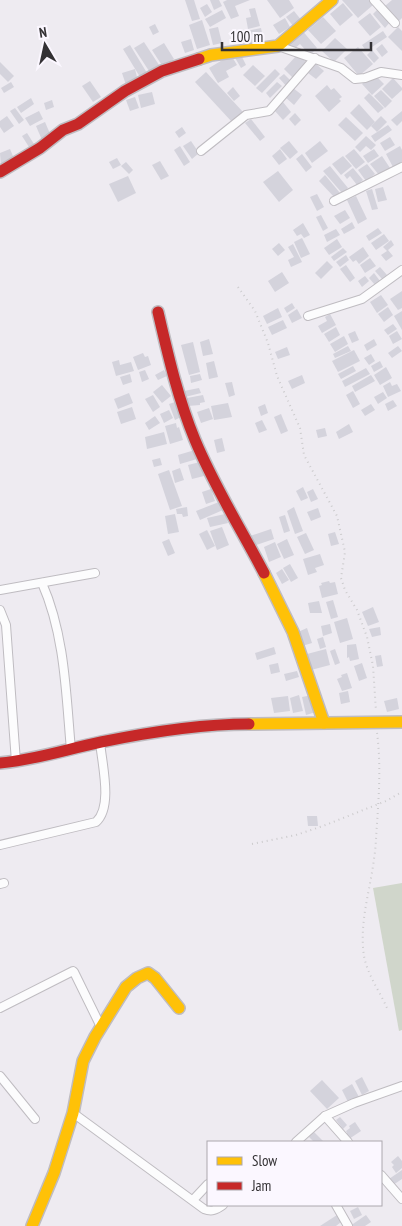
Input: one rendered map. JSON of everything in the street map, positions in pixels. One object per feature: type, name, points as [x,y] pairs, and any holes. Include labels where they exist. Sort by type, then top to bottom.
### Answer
[{"type":"street","points":[[278,46],[332,0]]},
{"type":"street","points":[[374,0],[396,23]]},
{"type":"street","points":[[0,172],[40,148],[63,130],[78,124],[125,91],[162,71],[211,55],[278,46],[341,68],[354,79],[365,78],[381,72],[402,75]]},
{"type":"street","points":[[201,151],[246,115],[269,111],[315,58]]},
{"type":"street","points":[[334,201],[402,167]]},
{"type":"street","points":[[308,316],[362,299],[402,270]]},
{"type":"street","points":[[158,312],[178,393],[195,439],[215,483],[287,618],[303,655],[324,723]]},
{"type":"street","points":[[0,590],[95,573]]},
{"type":"street","points":[[42,583],[50,600],[62,656],[70,750]]},
{"type":"street","points":[[0,610],[6,625],[16,762]]},
{"type":"street","points":[[0,763],[16,762],[100,742],[172,730],[212,726],[402,722]]},
{"type":"street","points":[[0,845],[96,822],[101,818],[105,802],[100,742]]},
{"type":"street","points":[[0,1008],[72,971],[101,1027]]},
{"type":"street","points":[[32,1226],[54,1174],[73,1113],[83,1061],[101,1027],[126,987],[137,978],[148,973],[155,978],[179,1008]]},
{"type":"street","points":[[0,1076],[36,1119]]},
{"type":"street","points":[[297,1141],[325,1116],[354,1103],[402,1086]]},
{"type":"street","points":[[73,1113],[210,1211],[217,1210],[222,1206]]},
{"type":"street","points":[[325,1116],[347,1141]]},
{"type":"street","points":[[382,1176],[402,1199]]},
{"type":"street","points":[[193,1200],[207,1185]]},
{"type":"street","points":[[337,1206],[348,1226]]},
{"type":"path","points":[[238,287],[255,310],[268,344],[277,376],[300,428],[304,455],[337,516],[346,552],[341,578],[345,590],[364,626],[373,666],[379,746],[378,804],[375,856],[363,918],[363,940],[364,957],[369,973],[388,1008]]},
{"type":"path","points":[[252,844],[296,835],[378,804],[402,792]]},
{"type":"shaded area","points":[[402,883],[402,1030],[399,1031],[373,888]]},
{"type":"building","points":[[185,0],[194,0],[200,19],[192,21]]},
{"type":"building","points":[[210,0],[219,0],[222,6],[214,10]]},
{"type":"building","points":[[227,0],[250,0],[235,6],[239,16],[231,19],[223,2]]},
{"type":"building","points":[[267,0],[289,0],[294,8],[280,18]]},
{"type":"building","points":[[342,0],[369,0],[373,5],[358,18]]},
{"type":"building","points":[[392,0],[402,0],[402,18],[399,21],[385,6]]},
{"type":"building","points":[[343,3],[353,15],[340,26],[330,14]]},
{"type":"building","points":[[207,4],[212,12],[205,17],[200,8]]},
{"type":"building","points":[[255,8],[260,26],[248,29],[246,18],[251,17],[249,9]]},
{"type":"building","points":[[378,9],[390,22],[385,28],[373,14]]},
{"type":"building","points":[[222,10],[226,18],[210,27],[205,19]]},
{"type":"building","points":[[294,11],[302,21],[294,27],[286,17]]},
{"type":"building","points":[[370,13],[381,27],[370,36],[358,22]]},
{"type":"building","points":[[323,17],[336,31],[321,44],[308,30]]},
{"type":"building","points":[[285,18],[290,27],[279,34],[273,25]]},
{"type":"building","points":[[202,20],[210,45],[197,49],[189,25]]},
{"type":"building","points":[[155,24],[159,32],[153,35],[149,27]]},
{"type":"building","points":[[218,27],[222,43],[213,45],[209,29]]},
{"type":"building","points":[[398,27],[402,31],[402,51],[388,37]]},
{"type":"building","points":[[261,28],[264,44],[245,48],[242,32]]},
{"type":"building","points":[[301,29],[317,48],[310,55],[300,44],[294,49],[287,41]]},
{"type":"building","points":[[383,31],[387,37],[366,51],[362,45]]},
{"type":"building","points":[[335,38],[347,49],[334,62],[322,51]]},
{"type":"building","points":[[191,39],[194,50],[185,53],[181,42]]},
{"type":"building","points":[[144,42],[159,65],[149,71],[134,48]]},
{"type":"building","points":[[164,43],[174,59],[163,67],[152,50]]},
{"type":"building","points":[[382,44],[388,52],[382,57],[376,49]]},
{"type":"building","points":[[130,45],[147,73],[140,77],[123,49]]},
{"type":"building","points":[[358,47],[373,64],[359,76],[344,58]]},
{"type":"building","points":[[372,50],[379,58],[374,63],[367,55]]},
{"type":"building","points":[[240,53],[246,65],[241,68],[234,56]]},
{"type":"building","points":[[298,54],[308,64],[294,79],[284,69]]},
{"type":"building","points":[[231,55],[237,65],[226,71],[229,77],[218,83],[209,68]]},
{"type":"building","points":[[0,62],[14,76],[8,82],[0,74]]},
{"type":"building","points":[[316,64],[324,71],[316,79],[308,73]]},
{"type":"building","points":[[253,65],[265,76],[255,86],[243,75]]},
{"type":"building","points":[[135,69],[138,81],[126,85],[122,73]]},
{"type":"building","points":[[275,69],[280,74],[262,93],[256,88]]},
{"type":"building","points":[[206,72],[243,112],[232,122],[195,82]]},
{"type":"building","points":[[373,73],[384,84],[372,95],[362,84]]},
{"type":"building","points":[[284,74],[293,83],[288,88],[279,78]]},
{"type":"building","points":[[393,78],[402,90],[392,99],[382,89]]},
{"type":"building","points":[[90,81],[101,97],[93,102],[82,86]]},
{"type":"building","points":[[11,82],[14,87],[4,93],[1,88]]},
{"type":"building","points":[[277,82],[282,86],[270,98],[266,93]]},
{"type":"building","points":[[327,85],[331,90],[334,88],[342,97],[339,99],[341,101],[329,112],[315,96]]},
{"type":"building","points":[[233,87],[240,96],[234,101],[227,93]]},
{"type":"building","points":[[293,88],[302,95],[294,105],[285,97]]},
{"type":"building","points":[[381,90],[392,101],[385,108],[374,96]]},
{"type":"building","points":[[152,92],[155,104],[141,108],[138,95]]},
{"type":"building","points":[[369,93],[384,108],[378,113],[364,98]]},
{"type":"building","points":[[135,97],[139,108],[130,111],[126,100]]},
{"type":"building","points":[[31,98],[34,104],[21,113],[17,107]]},
{"type":"building","points":[[52,100],[54,107],[46,110],[44,103]]},
{"type":"building","points":[[283,102],[291,112],[283,120],[274,110]]},
{"type":"building","points":[[359,104],[375,122],[367,130],[350,113]]},
{"type":"building","points":[[15,108],[24,120],[19,124],[10,111]]},
{"type":"building","points":[[39,111],[43,119],[30,126],[25,118]]},
{"type":"building","points":[[402,111],[402,121],[397,126],[391,120]]},
{"type":"building","points":[[295,113],[301,120],[295,126],[289,119]]},
{"type":"building","points":[[7,116],[14,126],[4,133],[0,127],[0,121]]},
{"type":"building","points":[[381,116],[387,122],[377,132],[371,126]]},
{"type":"building","points":[[346,117],[363,133],[355,141],[338,125]]},
{"type":"building","points":[[251,119],[265,137],[260,141],[245,123]]},
{"type":"building","points":[[45,122],[51,136],[42,140],[36,126]]},
{"type":"building","points":[[388,125],[392,130],[375,142],[371,136]]},
{"type":"building","points":[[182,127],[186,133],[179,138],[175,132]]},
{"type":"building","points":[[27,133],[34,144],[29,147],[22,136]]},
{"type":"building","points":[[366,136],[376,145],[371,150],[366,146],[360,152],[355,147]]},
{"type":"building","points":[[390,137],[395,145],[385,151],[380,143]]},
{"type":"building","points":[[191,141],[199,153],[192,159],[183,146]]},
{"type":"building","points":[[289,141],[298,152],[290,159],[280,148]]},
{"type":"building","points":[[320,141],[328,151],[312,163],[305,153]]},
{"type":"building","points":[[180,146],[190,162],[184,166],[174,150]]},
{"type":"building","points":[[400,146],[402,162],[393,167],[386,154]]},
{"type":"building","points":[[10,149],[15,161],[1,167],[0,153]]},
{"type":"building","points":[[280,149],[287,159],[279,165],[272,156]]},
{"type":"building","points":[[354,149],[365,162],[356,169],[345,156]]},
{"type":"building","points":[[374,149],[379,156],[368,163],[363,156]]},
{"type":"building","points":[[302,154],[312,167],[306,172],[296,159]]},
{"type":"building","points":[[343,156],[352,166],[341,175],[332,164]]},
{"type":"building","points":[[382,156],[390,168],[379,175],[370,164]]},
{"type":"building","points":[[117,158],[121,165],[113,169],[109,162]]},
{"type":"building","points":[[160,161],[169,176],[161,180],[152,165]]},
{"type":"building","points":[[126,162],[133,170],[129,174],[121,166]]},
{"type":"building","points":[[367,164],[375,174],[366,181],[358,170]]},
{"type":"building","points":[[330,166],[348,188],[342,193],[323,171]]},
{"type":"building","points":[[353,168],[363,180],[357,185],[350,176],[347,179],[344,175]]},
{"type":"building","points":[[278,171],[293,190],[279,202],[263,182]]},
{"type":"building","points":[[325,175],[340,193],[335,198],[319,181]]},
{"type":"building","points":[[128,176],[136,193],[118,202],[109,184]]},
{"type":"building","points":[[383,187],[387,200],[378,202],[375,189]]},
{"type":"building","points":[[372,189],[378,209],[372,210],[366,191]]},
{"type":"building","points":[[317,194],[324,207],[317,211],[310,197]]},
{"type":"building","points":[[356,196],[367,219],[358,224],[347,200]]},
{"type":"building","points":[[345,210],[350,218],[340,224],[334,216]]},
{"type":"building","points":[[321,215],[328,228],[323,231],[316,217]]},
{"type":"building","points":[[352,222],[355,228],[344,234],[341,229]]},
{"type":"building","points":[[303,223],[310,235],[304,238],[301,234],[297,236],[293,230]]},
{"type":"building","points":[[378,228],[382,233],[369,241],[366,236]]},
{"type":"building","points":[[336,229],[340,235],[327,242],[324,235]]},
{"type":"building","points":[[384,234],[389,241],[376,250],[371,243]]},
{"type":"building","points":[[302,238],[310,254],[301,258],[294,242]]},
{"type":"building","points":[[337,239],[342,247],[329,255],[324,248]]},
{"type":"building","points":[[391,240],[394,245],[388,250],[393,256],[386,261],[381,255],[387,251],[383,247]]},
{"type":"building","points":[[279,243],[285,250],[278,256],[272,249]]},
{"type":"building","points":[[293,244],[302,262],[291,267],[288,260],[294,257],[288,247]]},
{"type":"building","points":[[363,247],[369,256],[359,264],[356,260],[353,262],[349,257]]},
{"type":"building","points":[[343,248],[347,252],[334,261],[331,257]]},
{"type":"building","points":[[346,255],[349,260],[340,267],[336,262]]},
{"type":"building","points":[[370,258],[376,266],[365,273],[360,265]]},
{"type":"building","points":[[327,261],[333,267],[321,279],[315,273]]},
{"type":"building","points":[[346,265],[355,278],[350,282],[340,269]]},
{"type":"building","points":[[380,267],[387,275],[382,279],[375,271]]},
{"type":"building","points":[[282,272],[289,283],[275,292],[268,281]]},
{"type":"building","points":[[374,273],[380,281],[375,285],[369,278]]},
{"type":"building","points":[[365,276],[369,281],[362,287],[358,281]]},
{"type":"building","points":[[402,291],[402,308],[398,310],[390,299]]},
{"type":"building","points":[[381,295],[388,305],[377,313],[370,302]]},
{"type":"building","points":[[292,303],[295,308],[287,313],[284,308]]},
{"type":"building","points":[[388,307],[393,315],[384,322],[378,314]]},
{"type":"building","points":[[278,308],[282,317],[267,324],[263,316]]},
{"type":"building","points":[[297,309],[302,318],[292,323],[288,315]]},
{"type":"building","points":[[402,311],[402,330],[394,316]]},
{"type":"building","points":[[330,314],[336,325],[322,333],[318,326],[327,321],[325,317]]},
{"type":"building","points":[[283,320],[287,328],[272,335],[268,327]]},
{"type":"building","points":[[393,324],[397,329],[388,335],[384,330]]},
{"type":"building","points":[[336,327],[340,335],[329,342],[324,334]]},
{"type":"building","points":[[355,331],[359,340],[352,343],[348,334]]},
{"type":"building","points":[[397,331],[402,339],[393,344],[389,336]]},
{"type":"building","points":[[344,336],[348,344],[335,352],[330,344]]},
{"type":"building","points":[[209,339],[213,354],[203,356],[200,342]]},
{"type":"building","points":[[374,339],[377,345],[367,351],[364,345]]},
{"type":"building","points":[[193,342],[200,372],[189,375],[181,345]]},
{"type":"building","points":[[348,346],[351,351],[335,358],[333,354]]},
{"type":"building","points":[[398,346],[402,351],[392,358],[388,353]]},
{"type":"building","points":[[287,347],[290,355],[278,359],[275,352]]},
{"type":"building","points":[[354,350],[360,361],[338,372],[332,361]]},
{"type":"building","points":[[143,353],[145,357],[148,356],[151,365],[138,370],[133,357]]},
{"type":"building","points":[[371,354],[375,361],[369,365],[364,358]]},
{"type":"building","points":[[119,360],[120,365],[131,362],[134,371],[116,376],[112,362]]},
{"type":"building","points":[[214,361],[218,377],[209,379],[206,363]]},
{"type":"building","points":[[380,361],[383,367],[374,372],[371,366]]},
{"type":"building","points":[[353,366],[356,371],[341,379],[338,374]]},
{"type":"building","points":[[386,367],[392,378],[380,385],[374,375]]},
{"type":"building","points":[[366,368],[370,374],[345,387],[342,381]]},
{"type":"building","points":[[145,370],[149,379],[142,382],[139,372]]},
{"type":"building","points":[[164,370],[167,376],[158,380],[155,375]]},
{"type":"building","points":[[130,374],[132,382],[123,385],[120,377]]},
{"type":"building","points":[[200,374],[202,380],[191,383],[190,376]]},
{"type":"building","points":[[302,375],[305,383],[292,389],[288,381]]},
{"type":"building","points":[[371,375],[375,381],[355,392],[352,386]]},
{"type":"building","points":[[232,382],[235,395],[229,397],[225,383]]},
{"type":"building","points":[[390,382],[392,386],[397,384],[401,391],[388,397],[383,386]]},
{"type":"building","points":[[162,385],[171,396],[162,403],[153,392]]},
{"type":"building","points":[[199,388],[201,393],[185,397],[184,391]]},
{"type":"building","points":[[353,391],[360,404],[353,408],[346,395]]},
{"type":"building","points":[[383,392],[387,398],[378,404],[374,397]]},
{"type":"building","points":[[129,393],[133,403],[118,409],[114,399]]},
{"type":"building","points":[[153,395],[160,407],[153,412],[145,399]]},
{"type":"building","points":[[203,395],[205,402],[200,403],[200,405],[188,406],[187,398]]},
{"type":"building","points":[[393,400],[397,406],[388,411],[385,404]]},
{"type":"building","points":[[175,402],[181,417],[175,420],[169,404]]},
{"type":"building","points":[[228,403],[232,417],[214,420],[211,406]]},
{"type":"building","points":[[265,404],[268,413],[261,416],[258,407]]},
{"type":"building","points":[[371,404],[375,410],[365,416],[361,410]]},
{"type":"building","points":[[132,407],[136,419],[121,424],[117,412]]},
{"type":"building","points":[[209,408],[213,419],[201,423],[197,412]]},
{"type":"building","points":[[169,410],[173,418],[164,423],[160,414]]},
{"type":"building","points":[[281,414],[288,431],[281,434],[274,417]]},
{"type":"building","points":[[155,416],[160,423],[149,430],[145,423]]},
{"type":"building","points":[[262,420],[267,430],[259,433],[255,423]]},
{"type":"building","points":[[176,423],[183,440],[170,444],[165,426]]},
{"type":"building","points":[[349,424],[353,432],[339,439],[336,432]]},
{"type":"building","points":[[325,428],[327,436],[318,438],[316,430]]},
{"type":"building","points":[[164,432],[167,444],[147,449],[145,437]]},
{"type":"building","points":[[222,438],[225,451],[217,453],[214,440]]},
{"type":"building","points":[[195,450],[197,459],[180,464],[178,455]]},
{"type":"building","points":[[160,458],[162,465],[154,467],[152,460]]},
{"type":"building","points":[[200,462],[204,476],[192,479],[188,465]]},
{"type":"building","points":[[180,468],[184,480],[175,483],[172,471]]},
{"type":"building","points":[[169,470],[182,506],[170,510],[158,474]]},
{"type":"building","points":[[303,487],[308,498],[301,501],[296,491]]},
{"type":"building","points":[[211,489],[215,501],[206,504],[202,492]]},
{"type":"building","points":[[313,489],[318,499],[311,502],[307,492]]},
{"type":"building","points":[[219,502],[223,510],[200,520],[196,511]]},
{"type":"building","points":[[187,507],[188,516],[183,517],[182,514],[177,514],[176,509]]},
{"type":"building","points":[[294,507],[303,531],[295,534],[287,511]]},
{"type":"building","points":[[318,508],[321,517],[311,521],[307,512]]},
{"type":"building","points":[[175,514],[179,532],[168,534],[165,516]]},
{"type":"building","points":[[225,514],[228,523],[210,527],[207,518]]},
{"type":"building","points":[[285,515],[290,531],[284,533],[279,517]]},
{"type":"building","points":[[222,527],[229,545],[217,550],[210,531]]},
{"type":"building","points":[[271,529],[274,539],[253,546],[250,536]]},
{"type":"building","points":[[207,530],[215,546],[207,550],[199,534]]},
{"type":"building","points":[[335,532],[339,544],[331,546],[328,534]]},
{"type":"building","points":[[306,533],[314,550],[305,554],[297,537]]},
{"type":"building","points":[[169,539],[175,553],[168,556],[162,542]]},
{"type":"building","points":[[287,539],[294,555],[284,559],[277,544]]},
{"type":"building","points":[[275,542],[281,557],[269,562],[264,547]]},
{"type":"building","points":[[320,554],[324,565],[315,568],[317,572],[308,575],[303,559]]},
{"type":"building","points":[[290,564],[298,578],[291,582],[283,568]]},
{"type":"building","points":[[282,569],[289,580],[282,584],[276,573]]},
{"type":"building","points":[[329,581],[330,583],[335,582],[338,594],[322,598],[319,586],[322,585],[321,583]]},
{"type":"building","points":[[333,600],[338,617],[331,619],[326,602]]},
{"type":"building","points":[[319,601],[322,613],[310,613],[308,603]]},
{"type":"building","points":[[373,607],[379,622],[368,626],[362,612]]},
{"type":"building","points":[[347,618],[353,639],[340,643],[334,622]]},
{"type":"building","points":[[330,624],[332,633],[323,636],[321,626]]},
{"type":"building","points":[[380,627],[381,635],[372,637],[369,629]]},
{"type":"building","points":[[307,628],[312,643],[302,646],[298,632]]},
{"type":"building","points":[[323,637],[326,647],[320,649],[317,639]]},
{"type":"building","points":[[356,644],[359,659],[350,661],[349,657],[347,658],[347,645]]},
{"type":"building","points":[[274,647],[276,654],[257,660],[255,653]]},
{"type":"building","points":[[326,649],[330,665],[311,670],[307,654]]},
{"type":"building","points":[[335,649],[340,663],[335,665],[330,651]]},
{"type":"building","points":[[381,655],[383,666],[377,667],[375,656]]},
{"type":"building","points":[[278,663],[280,672],[271,674],[269,665]]},
{"type":"building","points":[[362,663],[367,678],[359,681],[354,666]]},
{"type":"building","points":[[297,671],[299,677],[286,681],[284,674]]},
{"type":"building","points":[[347,673],[352,688],[342,691],[337,679]]},
{"type":"building","points":[[348,691],[350,702],[341,704],[339,693]]},
{"type":"building","points":[[299,695],[303,711],[293,713],[290,698]]},
{"type":"building","points":[[312,695],[316,712],[306,715],[302,697]]},
{"type":"building","points":[[288,696],[290,711],[274,713],[271,698]]},
{"type":"building","points":[[397,698],[399,709],[387,712],[384,701]]},
{"type":"building","points":[[307,816],[317,816],[318,826],[308,826]]},
{"type":"building","points":[[362,1077],[369,1091],[362,1095],[355,1081]]},
{"type":"building","points":[[322,1080],[339,1098],[327,1109],[310,1091]]},
{"type":"building","points":[[352,1084],[359,1097],[348,1102],[342,1090]]},
{"type":"building","points":[[340,1117],[347,1125],[343,1129],[336,1120]]},
{"type":"building","points":[[355,1122],[361,1131],[349,1139],[346,1131]]},
{"type":"building","points":[[314,1132],[323,1141],[313,1141],[309,1137]]},
{"type":"building","points":[[398,1156],[402,1161],[402,1168],[396,1173],[391,1162]]},
{"type":"building","points":[[402,1170],[402,1179],[393,1185],[389,1179]]},
{"type":"building","points":[[358,1207],[362,1215],[354,1219],[350,1211]]},
{"type":"building","points":[[337,1215],[341,1222],[336,1226],[320,1226]]},
{"type":"building","points":[[366,1215],[371,1222],[365,1226],[350,1226]]},
{"type":"traffic: slow","points":[[199,59],[211,55],[278,46],[332,0]]},
{"type":"traffic: slow","points":[[264,573],[293,632],[324,723]]},
{"type":"traffic: slow","points":[[249,724],[402,722]]},
{"type":"traffic: slow","points":[[32,1226],[54,1173],[73,1113],[83,1061],[95,1037],[126,987],[137,978],[148,973],[155,978],[179,1008]]},
{"type":"traffic: jam","points":[[0,172],[40,148],[63,130],[78,124],[125,91],[162,71],[199,59]]},
{"type":"traffic: jam","points":[[158,312],[178,393],[195,440],[219,491],[264,573]]},
{"type":"traffic: jam","points":[[0,763],[156,732],[212,725],[249,724]]}]
